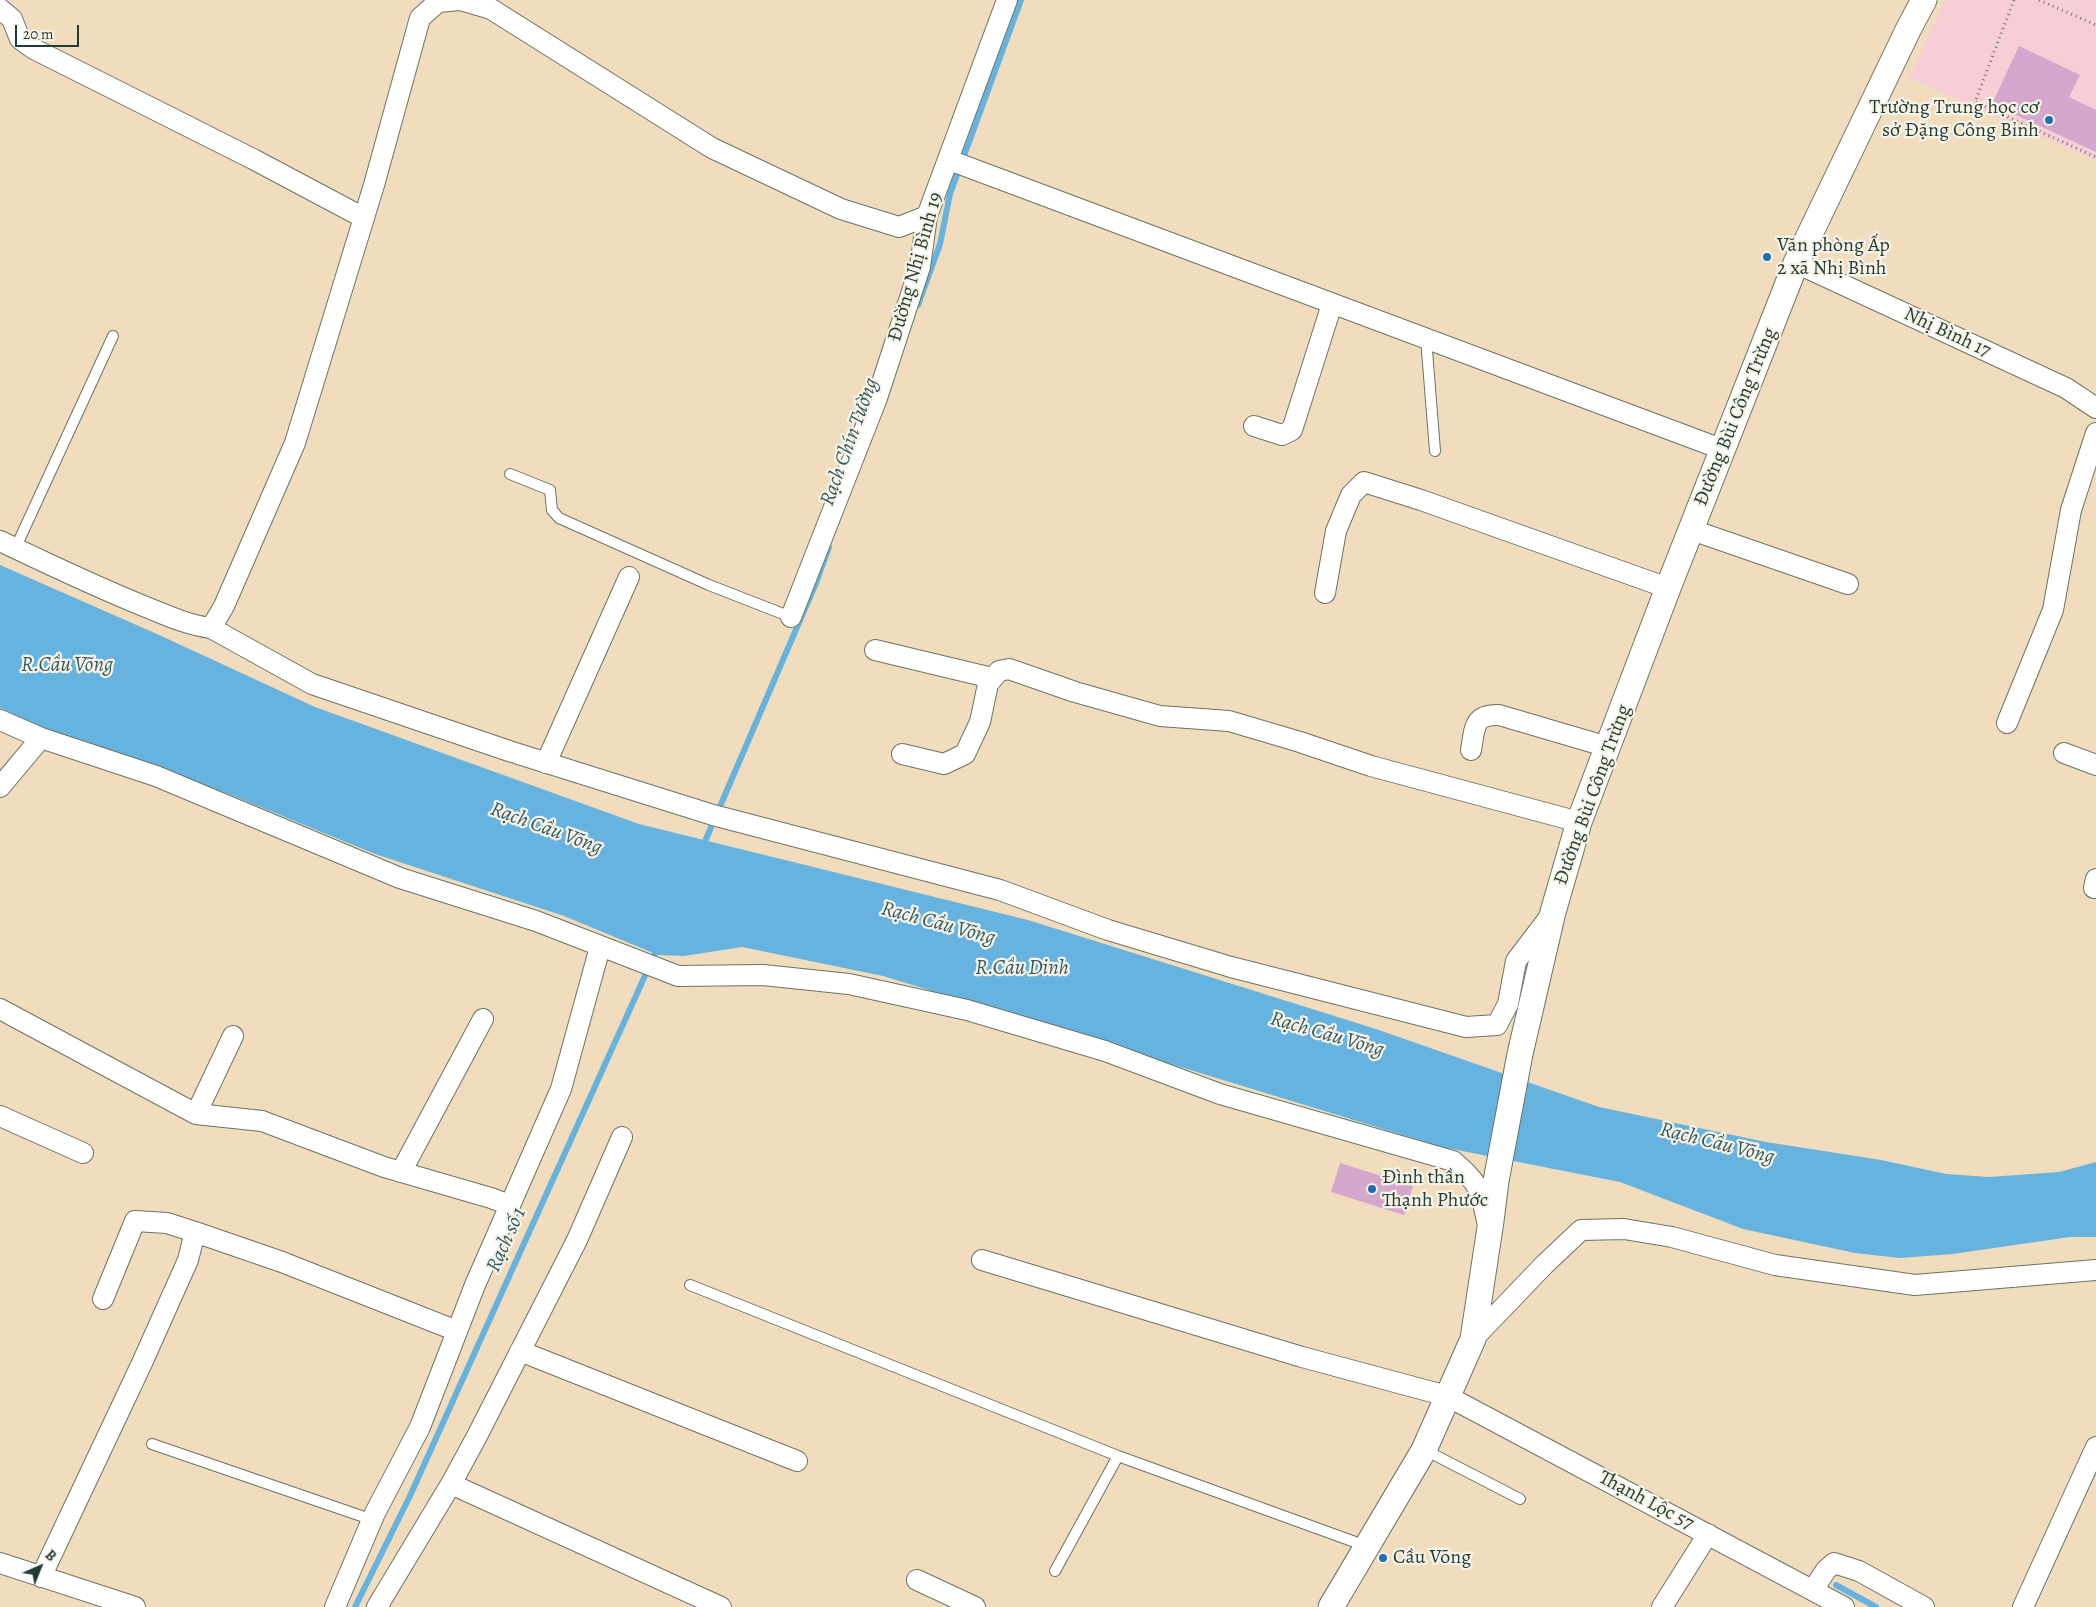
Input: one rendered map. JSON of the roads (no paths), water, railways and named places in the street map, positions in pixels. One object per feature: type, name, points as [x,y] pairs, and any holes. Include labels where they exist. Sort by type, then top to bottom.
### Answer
[{"type":"street","points":[[211,628],[224,606],[296,443],[364,218],[420,18],[438,2],[460,0],[491,9],[712,148],[841,209],[898,227],[927,216]]},
{"type":"street","name":"Đường Nhị Bình 19","points":[[791,617],[877,398],[920,267],[927,216],[950,160],[975,83],[1007,0]]},
{"type":"street","name":"Đường Bùi Công Trừng","points":[[1331,1607],[1424,1450],[1473,1339],[1496,1181],[1520,1054],[1553,912],[1579,822],[1668,588],[1724,450],[1796,263],[1924,0]]},
{"type":"street","points":[[0,9],[12,19],[20,39],[34,49],[253,159],[364,218]]},
{"type":"street","points":[[950,160],[1724,450]]},
{"type":"street","name":"Nhị Bình 17","points":[[1796,263],[2066,388],[2096,408]]},
{"type":"street","points":[[1254,426],[1282,435],[1292,430],[1332,304]]},
{"type":"street","points":[[2007,723],[2052,610],[2071,510],[2096,434]]},
{"type":"street","points":[[1324,593],[1336,530],[1351,494],[1364,482],[1668,588]]},
{"type":"street","points":[[1692,530],[1848,584]]},
{"type":"street","points":[[8,545],[75,578],[194,626],[211,628],[312,684],[546,763],[721,817],[1000,890],[1108,930],[1231,967],[1466,1027],[1497,1025],[1508,1004],[1516,961],[1553,912]]},
{"type":"street","points":[[546,763],[629,576]]},
{"type":"street","points":[[875,650],[992,678]]},
{"type":"street","points":[[902,754],[944,764],[965,754],[980,722],[988,684],[999,671],[1009,669],[1075,692],[1160,716],[1229,721],[1300,742],[1370,766],[1579,822]]},
{"type":"street","points":[[1471,750],[1475,729],[1480,720],[1486,715],[1500,715],[1608,747]]},
{"type":"street","points":[[7,723],[40,738],[156,776],[400,878],[536,921],[678,976],[763,975],[849,984],[967,1010],[1106,1051],[1220,1094],[1453,1161],[1471,1178],[1481,1191],[1489,1232]]},
{"type":"street","points":[[0,787],[40,738]]},
{"type":"street","points":[[2064,752],[2096,765]]},
{"type":"street","points":[[335,1607],[373,1520],[420,1427],[509,1205],[562,1089],[600,947]]},
{"type":"street","points":[[0,1009],[196,1114],[262,1121],[402,1172],[492,1198],[509,1205]]},
{"type":"street","points":[[402,1172],[482,1019]]},
{"type":"street","points":[[196,1114],[232,1036]]},
{"type":"street","points":[[0,1116],[83,1153]]},
{"type":"street","points":[[377,1607],[451,1484],[520,1352],[577,1240],[622,1138]]},
{"type":"street","points":[[103,1299],[135,1221],[167,1222],[282,1262],[457,1331]]},
{"type":"street","points":[[1473,1339],[1544,1265],[1581,1230],[1624,1229],[1672,1237],[1775,1265],[1915,1285],[2096,1270]]},
{"type":"street","points":[[41,1576],[146,1355],[188,1260],[196,1232]]},
{"type":"street","name":"Thạnh Lộc 57","points":[[982,1260],[1302,1357],[1447,1396],[1844,1607]]},
{"type":"street","points":[[520,1352],[797,1461]]},
{"type":"street","points":[[2023,1607],[2096,1447]]},
{"type":"street","points":[[451,1484],[721,1607]]},
{"type":"street","points":[[1662,1607],[1708,1534]]},
{"type":"street","points":[[0,1563],[135,1607]]},
{"type":"street","points":[[1813,1590],[1826,1570],[1834,1563],[1859,1571],[1924,1607]]},
{"type":"street","points":[[917,1580],[975,1607]]},
{"type":"lane","points":[[8,545],[113,336]]},
{"type":"lane","points":[[1426,338],[1435,451]]},
{"type":"lane","points":[[510,474],[550,490],[552,510],[559,518],[709,585],[791,617]]},
{"type":"lane","points":[[690,1285],[1118,1456],[1367,1547]]},
{"type":"lane","points":[[152,1444],[373,1520]]},
{"type":"lane","points":[[1424,1450],[1520,1499]]},
{"type":"lane","points":[[1055,1571],[1118,1456]]},
{"type":"water","points":[[0,565],[157,634],[315,707],[639,824],[1028,920],[1376,1029],[1599,1107],[1766,1142],[1881,1160],[1946,1174],[1989,1177],[2059,1172],[2096,1162],[2096,1237],[2070,1237],[1953,1254],[1900,1258],[1855,1253],[1743,1229],[1620,1182],[1442,1147],[883,976],[742,947],[684,956],[658,955],[564,916],[375,854],[226,793],[41,727],[0,708]]},
{"type":"waterway","name":"Rạch Chín Tường","points":[[918,305],[940,244],[950,194],[1021,0]]},
{"type":"waterway","name":"Rạch Chín Tường","points":[[703,846],[816,583],[829,547]]},
{"type":"waterway","name":"Rạch số 1","points":[[355,1607],[409,1498],[658,947]]},
{"type":"waterway","points":[[1836,1585],[1876,1607]]},
{"type":"place","name":"Trường Trung học cơ sở Đặng Công Bỉnh","points":[[2049,120]]},
{"type":"place","name":"Văn phòng Ấp 2 xã Nhị Bình","points":[[1767,257]]},
{"type":"place","name":"Đình thần Thạnh Phước","points":[[1372,1189]]},
{"type":"place","name":"Cầu Võng","points":[[1383,1558]]},
{"type":"water label","name":"R.Cầu Võng","points":[[67,666]]},
{"type":"water label","name":"Rạch Cầu Võng","points":[[546,829]]},
{"type":"water label","name":"Rạch Cầu Võng","points":[[938,924]]},
{"type":"water label","name":"R.Cầu Dinh","points":[[1022,969]]},
{"type":"water label","name":"Rạch Cầu Võng","points":[[1327,1035]]},
{"type":"water label","name":"Rạch Cầu Võng","points":[[1717,1144]]}]
